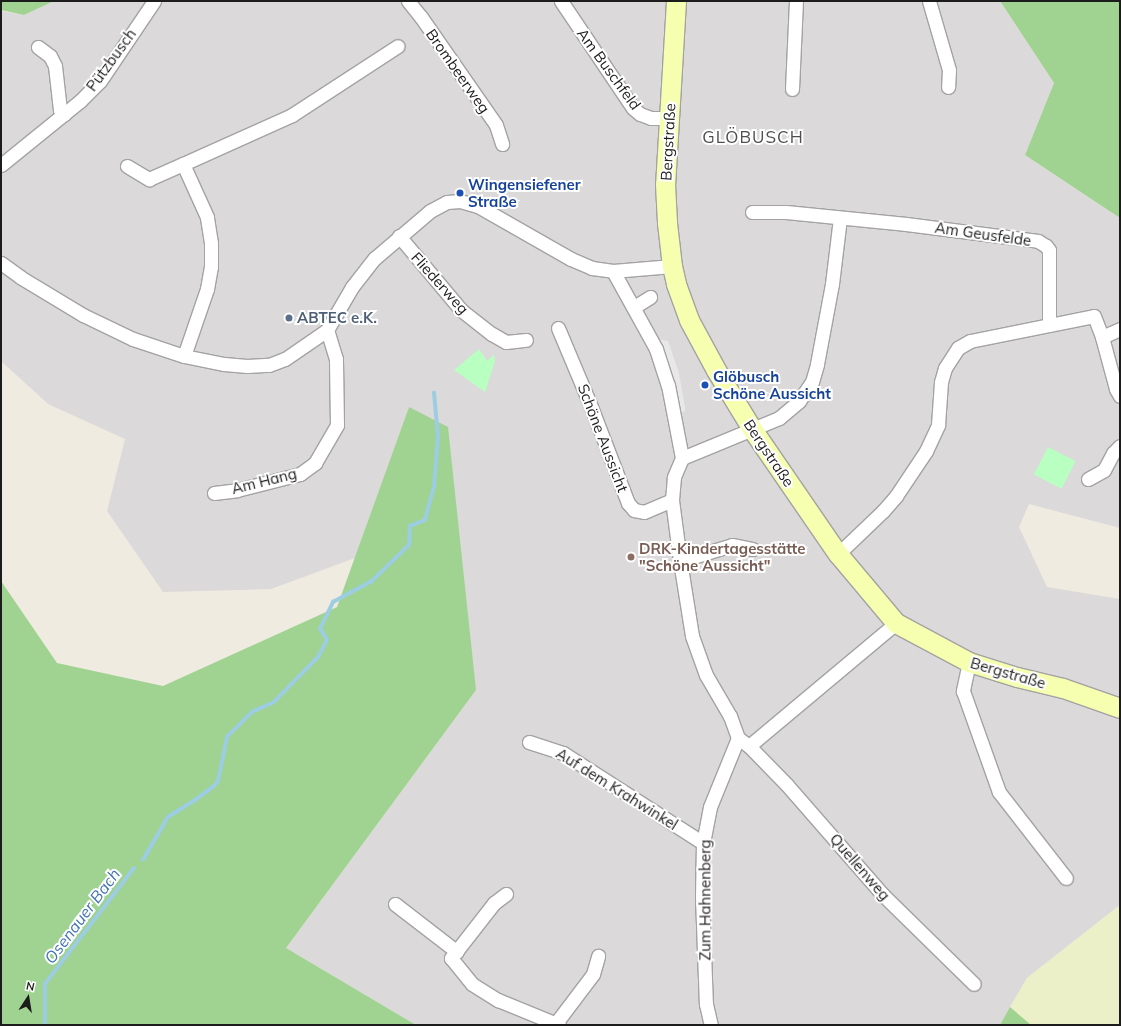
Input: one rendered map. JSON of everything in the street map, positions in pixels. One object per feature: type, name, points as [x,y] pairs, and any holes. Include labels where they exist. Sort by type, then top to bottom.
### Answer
[{"type":"street","name":"Pützbusch","points":[[1,165],[64,114],[100,81],[154,1]]},
{"type":"street","name":"Brombeerweg","points":[[408,1],[421,17],[496,125],[502,144]]},
{"type":"street","name":"Am Buschfeld","points":[[561,1],[633,108],[640,114],[651,118],[669,118]]},
{"type":"street","name":"Bergstraße","points":[[676,1],[665,184],[667,223],[672,266],[676,284],[689,320],[716,370],[752,429],[838,554],[896,623],[969,662],[1018,677],[1063,688],[1120,708]]},
{"type":"street","points":[[792,89],[796,1]]},
{"type":"street","points":[[929,1],[949,70],[948,87]]},
{"type":"street","points":[[127,166],[148,179],[183,164],[292,115],[398,46]]},
{"type":"street","points":[[38,47],[50,56],[55,66],[60,110],[64,114]]},
{"type":"street","points":[[183,164],[202,206],[211,243],[211,267],[206,288],[184,356]]},
{"type":"street","points":[[1,263],[20,277],[83,315],[133,339],[184,356],[224,364],[247,366],[269,365],[285,359],[327,330],[352,287],[375,258],[433,208],[447,202],[460,201],[478,206],[571,259],[592,268],[613,271],[672,266]]},
{"type":"street","name":"Am Geusfelde","points":[[752,212],[786,212],[929,227],[1038,241],[1049,250],[1049,325]]},
{"type":"street","points":[[682,458],[779,418],[799,401],[812,382],[817,364],[832,284],[840,218]]},
{"type":"street","name":"Fliederweg","points":[[399,236],[461,310],[506,342],[526,340]]},
{"type":"street","points":[[613,271],[656,349],[668,385],[682,458],[674,477],[672,500],[692,636],[706,675],[730,716],[738,738]]},
{"type":"street","points":[[634,307],[650,297]]},
{"type":"street","points":[[838,554],[891,501],[926,451],[938,424],[941,382],[945,368],[958,348],[970,341],[1094,316],[1102,337],[1116,389],[1120,396]]},
{"type":"street","name":"Schöne Aussicht","points":[[558,328],[590,404],[628,503],[634,510],[644,512],[672,500]]},
{"type":"street","points":[[1102,337],[1120,329]]},
{"type":"street","name":"Am Hang","points":[[214,492],[237,490],[300,474],[315,463],[337,426],[336,359],[327,330]]},
{"type":"street","points":[[1088,480],[1104,470],[1113,453],[1120,446]]},
{"type":"street","points":[[680,561],[732,545],[753,549]]},
{"type":"street","points":[[749,746],[896,623]]},
{"type":"street","points":[[969,662],[963,691],[999,792],[1066,878]]},
{"type":"street","name":"Quellenweg","points":[[738,738],[749,746],[798,796],[883,895],[974,984]]},
{"type":"street","name":"Zum Hahnenberg","points":[[710,1025],[706,1004],[702,897],[703,843],[710,807],[738,738]]},
{"type":"street","name":"Auf dem Krahwinkel","points":[[529,742],[563,753],[703,843]]},
{"type":"street","points":[[506,894],[494,904],[451,958],[472,984],[498,1000],[558,1024],[593,974],[598,956]]},
{"type":"street","points":[[395,904],[457,952]]},
{"type":"shaded area","points":[[54,1],[1000,1],[1054,83],[1025,155],[1120,218],[1120,528],[1029,504],[1019,527],[1047,587],[1120,599],[1120,905],[1027,978],[1000,1025],[416,1025],[286,948],[476,690],[409,407],[355,558],[271,589],[163,592],[107,511],[125,439],[48,404],[1,361],[1,11],[24,15]]},
{"type":"shaded area","points":[[659,339],[668,341],[679,373],[685,411],[679,414],[672,376]]},
{"type":"green space","points":[[1,1],[54,1],[24,15],[1,10]]},
{"type":"green space","points":[[1000,1],[1120,1],[1120,218],[1025,155],[1054,83]]},
{"type":"green space","points":[[479,349],[487,361],[494,355],[495,361],[485,392],[454,370]]},
{"type":"green space","points":[[409,407],[448,427],[476,690],[286,948],[416,1025],[1,1025],[1,581],[57,663],[163,686],[337,607]]},
{"type":"green space","points":[[1048,447],[1076,461],[1062,489],[1034,475]]},
{"type":"green space","points":[[1120,905],[1120,1025],[1031,1025],[1010,1007],[1027,978]]},
{"type":"green space","points":[[1010,1007],[1031,1025],[1000,1025]]},
{"type":"waterway","name":"Osenauer Bach","points":[[143,860],[168,817],[194,801],[214,786],[218,781],[227,737],[252,712],[274,702],[318,657],[327,640],[320,629],[333,602],[372,581],[409,545],[410,526],[425,520],[434,486],[438,437],[434,393]]},
{"type":"waterway","name":"Osenauer Bach","points":[[45,1025],[45,984],[134,868]]},
{"type":"place","name":"Wingensiefener Straße","points":[[460,193]]},
{"type":"place","name":"ABTEC e.K.","points":[[289,318]]},
{"type":"place","name":"Glöbusch Schöne Aussicht","points":[[705,385]]},
{"type":"place","name":"DRK-Kindertagesstätte \"Schöne Aussicht\"","points":[[631,557]]},
{"type":"district","name":"GLÖBUSCH","points":[[753,137]]}]
